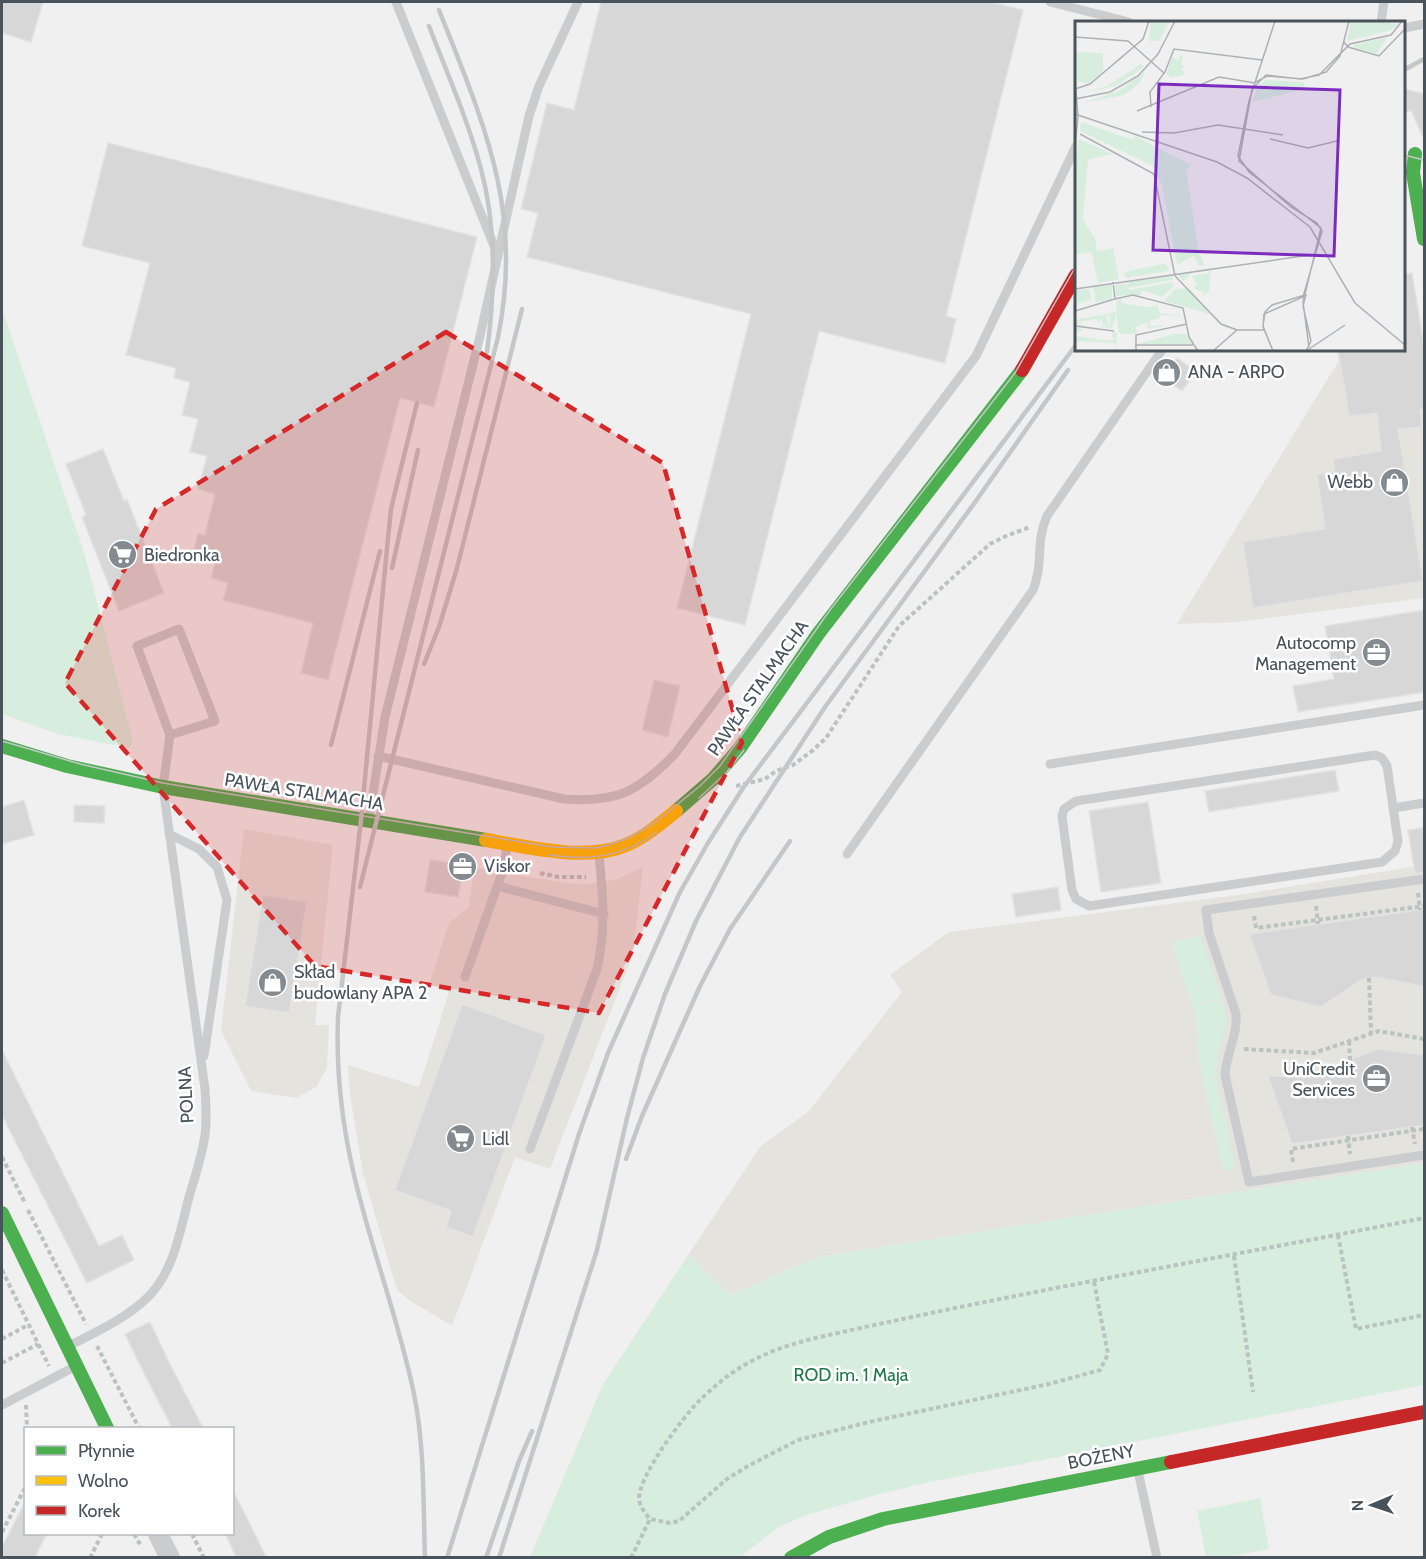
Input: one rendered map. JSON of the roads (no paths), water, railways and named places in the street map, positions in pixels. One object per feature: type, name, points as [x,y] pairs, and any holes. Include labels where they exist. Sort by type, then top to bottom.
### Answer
[{"type":"street","points":[[1414,154],[1413,173],[1425,239]]},
{"type":"street","name":"PAWŁA STALMACHA","points":[[2,746],[67,766],[163,787],[508,844],[568,853],[599,852],[626,845],[655,829],[706,786],[728,763],[818,634],[1022,370],[1075,278]]},
{"type":"street","points":[[2,1213],[106,1427]]},
{"type":"street","name":"BOŻENY","points":[[791,1557],[829,1537],[871,1522],[1425,1412]]},
{"type":"street","points":[[159,1535],[170,1557]]},
{"type":"lane","points":[[396,2],[498,256]]},
{"type":"lane","points":[[368,821],[385,717],[480,336],[529,116],[539,86],[578,2]]},
{"type":"lane","points":[[1050,2],[1125,21]]},
{"type":"lane","points":[[1381,21],[1384,2]]},
{"type":"lane","points":[[1405,28],[1425,24]]},
{"type":"lane","points":[[378,756],[564,799],[606,799],[626,793],[659,771],[674,755],[976,356],[1075,150]]},
{"type":"lane","points":[[847,854],[1033,590],[1038,576],[1040,531],[1047,516],[1161,351]]},
{"type":"lane","points":[[179,629],[214,721],[170,735],[136,646],[179,629]]},
{"type":"lane","points":[[1050,764],[1425,705]]},
{"type":"lane","name":"POLNA","points":[[67,1347],[100,1330],[142,1302],[157,1287],[171,1262],[204,1142],[206,1113],[202,1067],[163,787],[170,735]]},
{"type":"lane","points":[[1375,755],[1382,758],[1387,766],[1393,808],[1398,841],[1395,851],[1382,862],[1089,906],[1076,899],[1072,890],[1062,816],[1064,809],[1076,801],[1375,755]]},
{"type":"lane","points":[[1393,808],[1425,803]]},
{"type":"lane","points":[[169,834],[200,849],[218,867],[227,900],[202,1067]]},
{"type":"lane","points":[[465,977],[504,867],[508,844]]},
{"type":"lane","points":[[530,1149],[597,969],[601,952],[604,914],[599,852]]},
{"type":"lane","points":[[1425,879],[1206,910],[1209,933],[1236,1014],[1237,1023],[1225,1064],[1225,1075],[1249,1182],[1425,1155]]},
{"type":"lane","points":[[497,886],[604,914]]},
{"type":"lane","points":[[2,1405],[76,1366]]},
{"type":"lane","points":[[1138,1468],[1156,1557]]},
{"type":"tram line","points":[[1405,155],[1424,160]]},
{"type":"tram line","points":[[2,741],[80,764],[163,783],[552,847],[596,848],[631,837],[657,821],[700,786],[720,766],[830,610],[1015,373],[1075,268]]},
{"type":"tram line","points":[[699,798],[727,772],[744,750]]},
{"type":"tram line","points":[[549,855],[564,857],[606,855],[632,847],[657,832]]},
{"type":"railway","points":[[360,887],[498,337],[505,291],[506,249],[503,208],[495,169],[471,91],[439,10]]},
{"type":"railway","points":[[429,26],[470,133],[486,191],[493,260],[492,306],[487,352]]},
{"type":"railway","points":[[1405,69],[1424,59]]},
{"type":"railway","points":[[424,664],[439,627],[457,568],[522,309]]},
{"type":"railway","points":[[447,1558],[579,1134],[608,1053],[680,892],[743,788],[1075,346]]},
{"type":"railway","points":[[499,1558],[597,1250],[643,1058],[665,994],[696,921],[740,837],[825,707],[973,505],[1068,370]]},
{"type":"railway","points":[[397,484],[417,403]]},
{"type":"railway","points":[[392,568],[418,450]]},
{"type":"railway","points":[[399,476],[391,509],[361,820],[338,1017],[338,1056],[343,1116],[354,1175],[401,1339],[418,1414],[423,1476],[425,1558]]},
{"type":"railway","points":[[331,745],[380,551]]},
{"type":"railway","points":[[626,1159],[642,1116],[700,986],[730,929],[790,841]]},
{"type":"railway","points":[[486,1558],[519,1461],[532,1431]]},
{"type":"place","name":"ANA - ARPO","points":[[1167,372]]},
{"type":"place","name":"Webb","points":[[1394,482]]},
{"type":"place","name":"Biedronka","points":[[123,555]]},
{"type":"place","name":"Autocomp Management","points":[[1377,653]]},
{"type":"place","name":"Viskor","points":[[463,866]]},
{"type":"place","name":"Skład budowlany APA 2","points":[[273,982]]},
{"type":"place","name":"UniCredit Services","points":[[1376,1079]]},
{"type":"place","name":"Lidl","points":[[461,1139]]},
{"type":"park label","name":"ROD im. 1 Maja","points":[[851,1375]]}]
